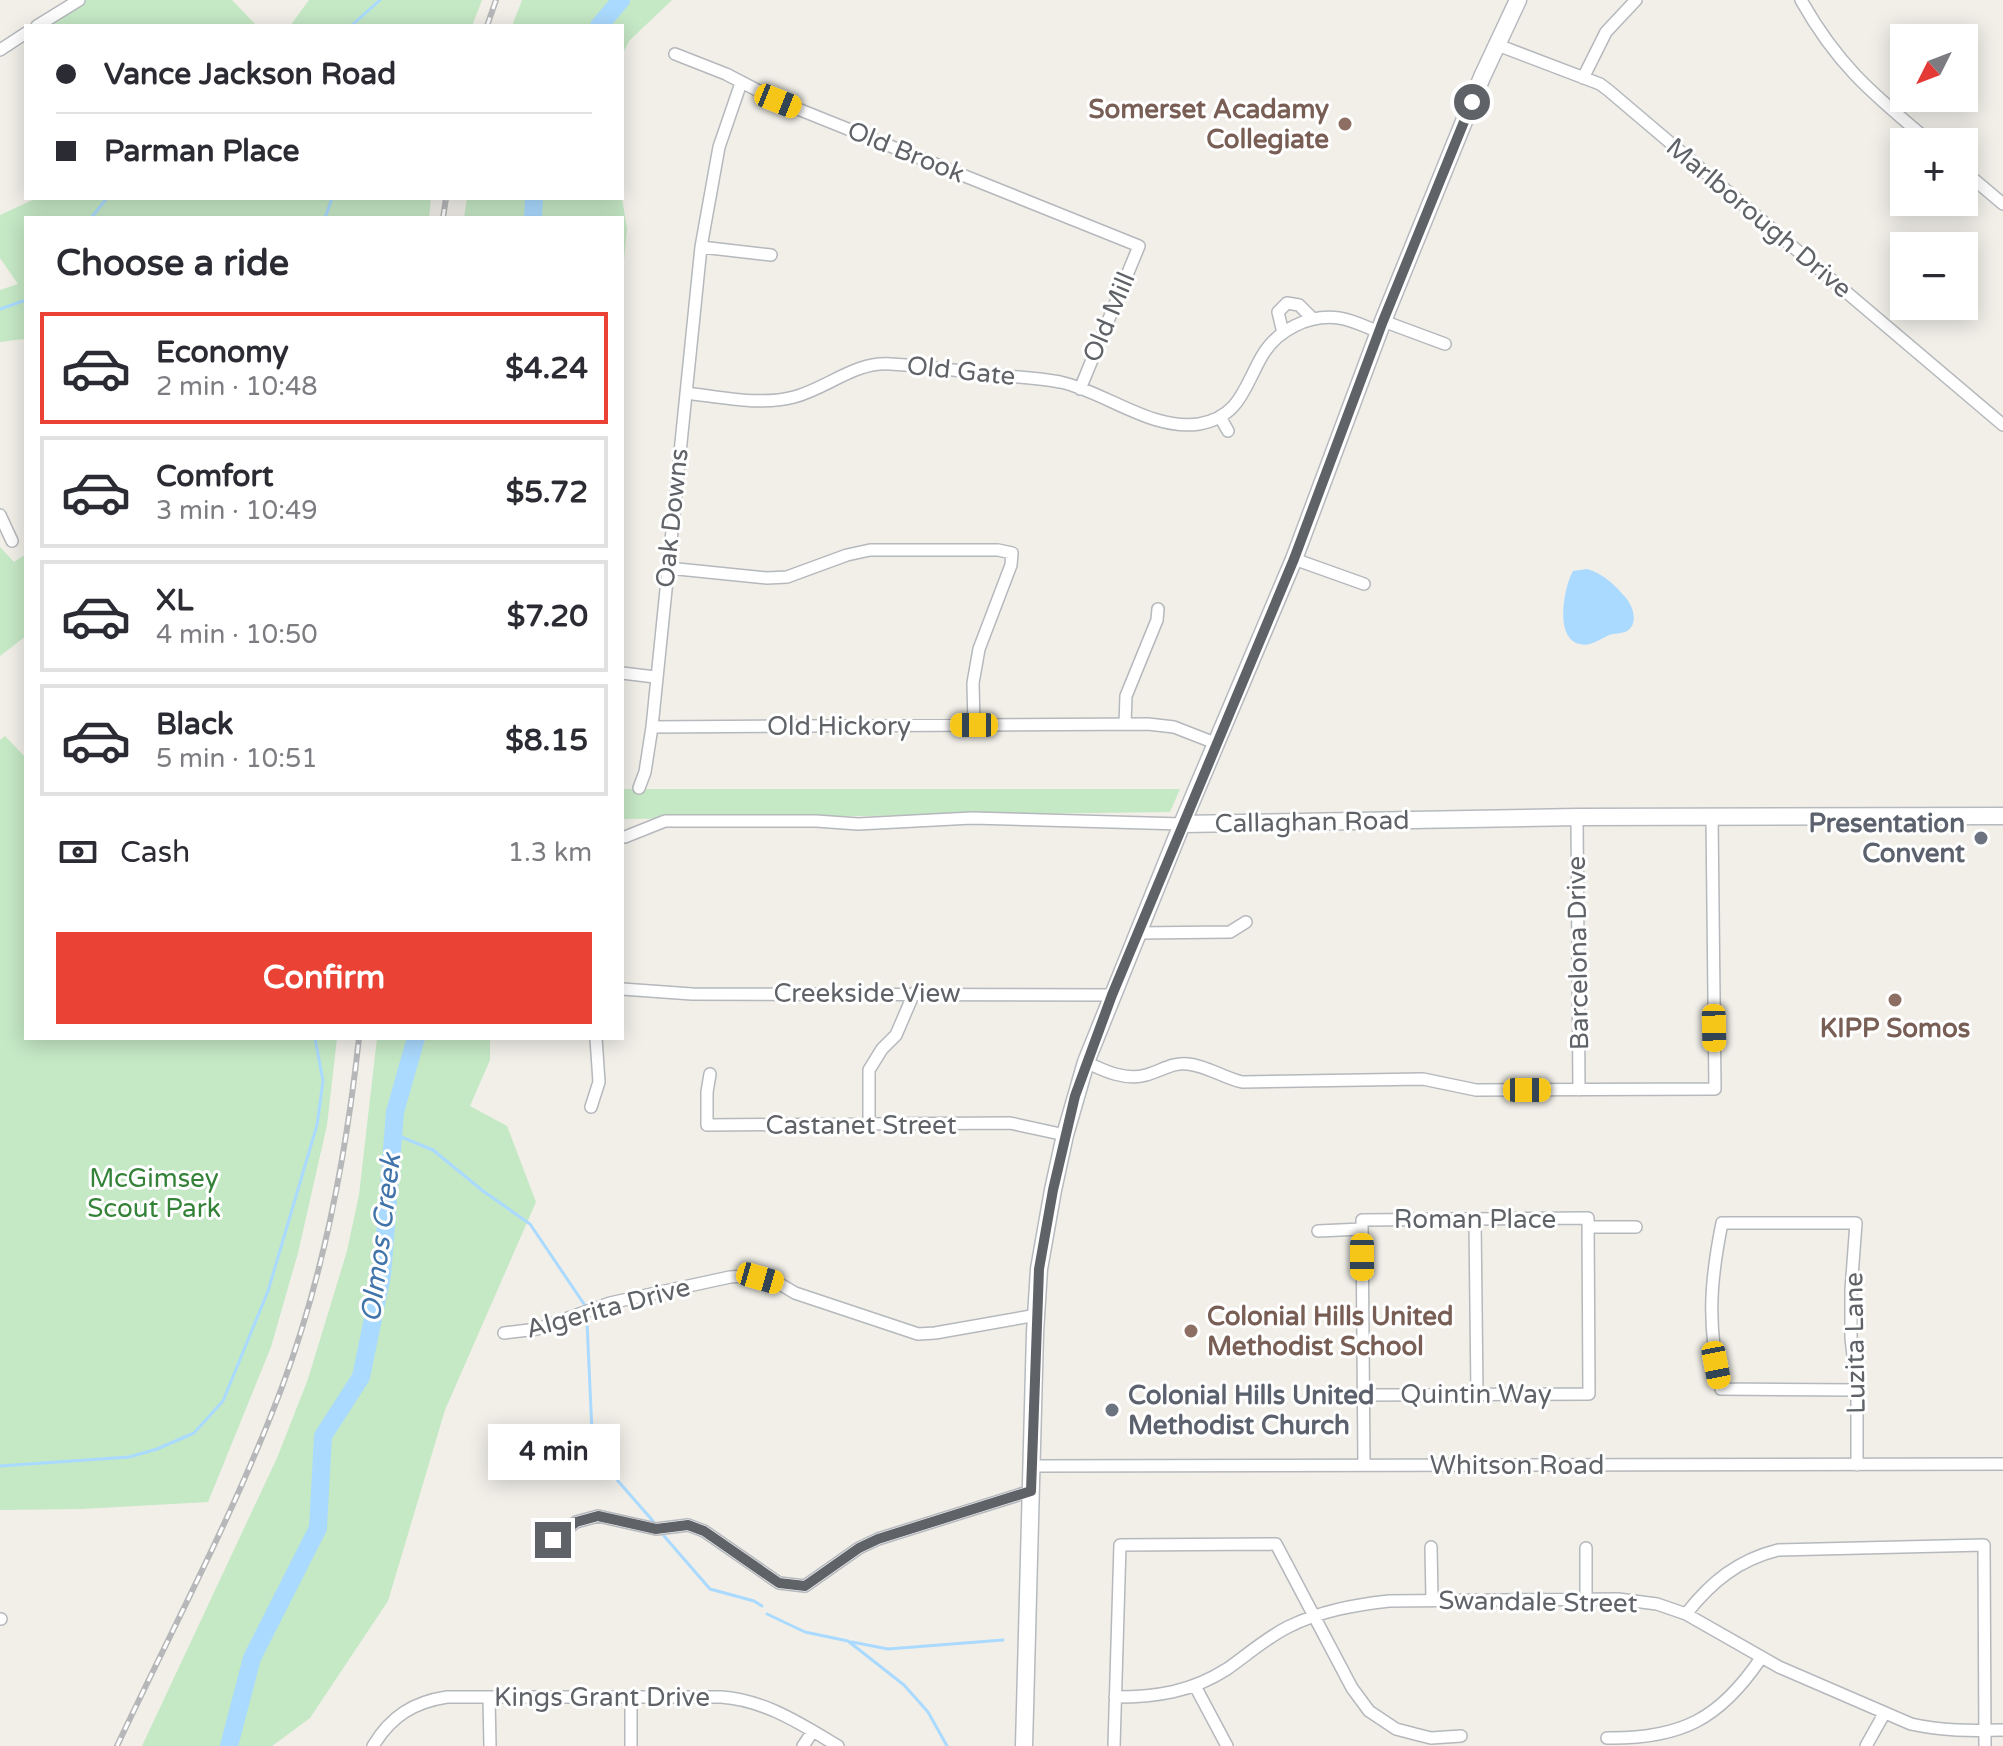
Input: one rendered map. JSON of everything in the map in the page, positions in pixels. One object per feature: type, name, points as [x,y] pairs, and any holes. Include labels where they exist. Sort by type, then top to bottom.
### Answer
[{"type":"main road","points":[[1024,1746],[1039,1269],[1065,1135],[1086,1062],[1112,995],[1294,559],[1381,327],[1495,44],[1518,0]]},
{"type":"main road","name":"Callaghan Road","points":[[1182,824],[1577,817],[2003,816]]},
{"type":"street","points":[[40,24],[79,0]]},
{"type":"street","points":[[1583,78],[1606,32],[1636,0]]},
{"type":"street","points":[[1801,0],[1819,32],[1856,78],[1914,128]]},
{"type":"street","points":[[0,50],[24,34]]},
{"type":"street","name":"Marlborough Drive","points":[[1495,44],[1608,90],[2003,425]]},
{"type":"street","name":"Old Brook","points":[[675,54],[726,74],[778,101],[1139,246]]},
{"type":"street","name":"Oak Downs","points":[[639,788],[645,772],[652,727],[701,247],[716,159],[741,83]]},
{"type":"street","points":[[1978,183],[2003,204]]},
{"type":"street","name":"Old Mill","points":[[1080,389],[1139,246]]},
{"type":"street","points":[[701,247],[771,255]]},
{"type":"street","points":[[1283,333],[1278,312],[1287,303],[1299,305],[1313,319]]},
{"type":"street","points":[[1228,431],[1220,417],[1240,399],[1268,346],[1283,333],[1313,319],[1348,320],[1445,344]]},
{"type":"street","name":"Old Gate","points":[[686,393],[780,400],[807,393],[853,370],[887,363],[1061,383],[1170,423],[1198,424],[1220,417]]},
{"type":"street","points":[[0,515],[12,541]]},
{"type":"street","points":[[668,568],[767,578],[787,577],[870,550],[998,550],[1012,553],[1011,565],[979,649],[973,683],[974,725]]},
{"type":"street","points":[[1294,559],[1364,584]]},
{"type":"street","points":[[1125,724],[1126,696],[1157,620],[1158,609]]},
{"type":"street","points":[[624,673],[655,677]]},
{"type":"street","name":"Old Hickory","points":[[652,727],[1125,724],[1174,727],[1215,743]]},
{"type":"street","points":[[1086,1062],[1129,1077],[1144,1076],[1172,1065],[1191,1064],[1242,1082],[1423,1079],[1476,1090],[1715,1089],[1712,816]]},
{"type":"street","name":"Barcelona Drive","points":[[1577,817],[1579,1090]]},
{"type":"street","name":"Callaghan Road","points":[[625,837],[665,821],[858,824],[988,818],[1182,824]]},
{"type":"street","points":[[1137,933],[1221,933],[1230,932],[1246,922]]},
{"type":"street","name":"Creekside View","points":[[624,989],[692,994],[1112,995]]},
{"type":"street","points":[[869,1125],[869,1070],[882,1049],[896,1035],[914,993]]},
{"type":"street","points":[[591,1107],[599,1082],[596,1040]]},
{"type":"street","name":"Castanet Street","points":[[710,1074],[707,1125],[1010,1123],[1065,1135]]},
{"type":"street","points":[[1475,1220],[1477,1394]]},
{"type":"street","name":"Roman Place","points":[[1318,1231],[1362,1224],[1475,1220],[1636,1227]]},
{"type":"street","name":"Quintin Way","points":[[1363,1395],[1589,1394],[1588,1223]]},
{"type":"street","name":"Luzita Lane","points":[[1857,1390],[1721,1389],[1710,1301],[1712,1269],[1722,1223],[1856,1223],[1851,1338],[1857,1390],[1857,1465]]},
{"type":"street","points":[[1362,1224],[1364,1465]]},
{"type":"street","name":"Algerita Drive","points":[[504,1333],[537,1329],[629,1298],[745,1276],[780,1284],[811,1298],[918,1334],[1037,1315]]},
{"type":"street","name":"Whitson Road","points":[[1032,1466],[2003,1464]]},
{"type":"street","points":[[553,1540],[576,1522],[598,1516],[656,1529],[688,1525],[704,1531],[779,1583],[805,1586],[859,1548],[878,1539],[1031,1491]]},
{"type":"street","points":[[1114,1746],[1120,1545],[1276,1544],[1363,1704],[1396,1729],[1431,1738],[1461,1736]]},
{"type":"street","points":[[1686,1614],[1705,1591],[1726,1573],[1751,1559],[1778,1550],[1984,1545],[1985,1746]]},
{"type":"street","points":[[1431,1547],[1432,1600]]},
{"type":"street","points":[[1586,1548],[1586,1600]]},
{"type":"street","name":"Swandale Street","points":[[1115,1697],[1154,1697],[1195,1686],[1284,1629],[1313,1616],[1357,1604],[1432,1600],[1638,1601],[1686,1614],[1761,1658],[1884,1714],[1934,1729],[2003,1730]]},
{"type":"street","points":[[1607,1738],[1651,1736],[1698,1722],[1735,1693],[1761,1658]]},
{"type":"street","points":[[1195,1686],[1227,1746]]},
{"type":"street","name":"Kings Grant Drive","points":[[373,1746],[390,1723],[412,1707],[447,1697],[721,1697],[746,1700],[770,1708],[838,1746]]},
{"type":"street","points":[[489,1697],[490,1746]]},
{"type":"street","points":[[631,1697],[631,1746]]},
{"type":"street","points":[[1866,1746],[1884,1714]]},
{"type":"street","points":[[803,1746],[813,1731]]},
{"type":"green space","points":[[87,0],[232,0],[255,24],[49,24]]},
{"type":"green space","points":[[309,0],[482,0],[473,24],[291,24]]},
{"type":"green space","points":[[522,0],[672,0],[629,41],[624,51],[624,24],[513,24]]},
{"type":"green space","points":[[33,200],[431,200],[429,216],[24,216],[24,340],[0,342],[0,290],[18,284],[0,258],[0,215]]},
{"type":"green space","points":[[467,200],[622,200],[627,229],[624,260],[624,216],[464,216]]},
{"type":"green space","points":[[0,547],[14,562],[24,555],[24,638],[0,656]]},
{"type":"green space","name":"McGimsey Scout Park","points":[[5,736],[24,756],[24,1040],[337,1040],[327,1125],[298,1253],[271,1347],[208,1502],[0,1510],[0,740]]},
{"type":"green space","points":[[624,789],[1180,789],[1170,812],[624,819]]},
{"type":"green space","points":[[377,1040],[490,1040],[490,1060],[470,1106],[507,1126],[536,1202],[445,1410],[388,1601],[310,1718],[272,1746],[142,1746],[277,1458],[308,1379],[347,1251],[359,1195]]},
{"type":"water","points":[[1587,569],[1604,577],[1622,593],[1629,601],[1634,620],[1631,628],[1623,633],[1584,645],[1572,640],[1567,633],[1563,612],[1573,571]]},
{"type":"waterway","points":[[353,24],[380,0]]},
{"type":"waterway","name":"Olmos Creek","points":[[601,24],[621,0]]},
{"type":"waterway","points":[[93,216],[105,200]]},
{"type":"waterway","points":[[326,216],[331,200]]},
{"type":"waterway","name":"Olmos Creek","points":[[533,216],[534,200]]},
{"type":"waterway","points":[[0,309],[24,301]]},
{"type":"waterway","points":[[0,1466],[129,1457],[157,1449],[194,1433],[223,1401],[268,1291],[317,1125],[323,1081],[315,1040]]},
{"type":"waterway","name":"Olmos Creek","points":[[229,1746],[252,1658],[318,1528],[323,1436],[361,1377],[382,1275],[395,1112],[415,1040]]},
{"type":"waterway","points":[[394,1134],[433,1150],[530,1224],[584,1304]]},
{"type":"waterway","points":[[587,1322],[592,1432],[618,1481],[653,1521]]},
{"type":"waterway","points":[[664,1536],[710,1589],[762,1606]]},
{"type":"waterway","points":[[767,1614],[805,1632],[848,1641],[904,1685],[928,1712],[947,1746]]},
{"type":"waterway","points":[[852,1642],[888,1649],[1003,1640]]},
{"type":"railway","points":[[488,24],[496,0]]},
{"type":"railway","points":[[443,216],[446,200]]},
{"type":"railway","points":[[117,1746],[245,1478],[297,1345],[321,1259],[340,1171],[359,1040]]},
{"type":"place","name":"Somerset Acadamy Collegiate","points":[[1345,124]]},
{"type":"place","name":"Presentation Convent","points":[[1981,838]]},
{"type":"place","name":"KIPP Somos","points":[[1895,1000]]},
{"type":"place","name":"Colonial Hills United Methodist School","points":[[1191,1331]]},
{"type":"place","name":"Colonial Hills United Methodist Church","points":[[1112,1410]]},
{"type":"route","points":[[553,1540],[576,1522],[598,1516],[656,1529],[688,1525],[704,1531],[779,1583],[805,1586],[868,1543],[1031,1491],[1039,1269],[1075,1096],[1112,995],[1294,559],[1383,321],[1472,102]]}]
